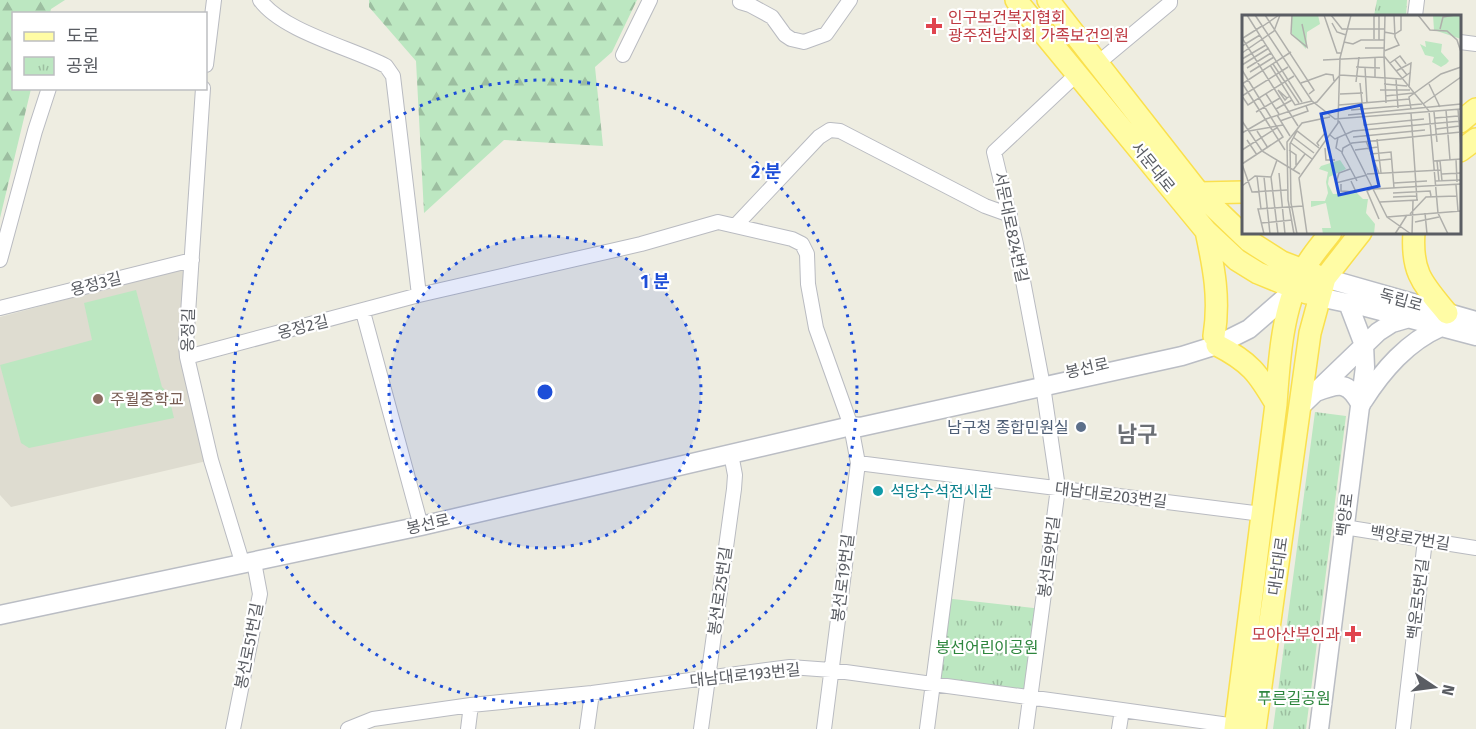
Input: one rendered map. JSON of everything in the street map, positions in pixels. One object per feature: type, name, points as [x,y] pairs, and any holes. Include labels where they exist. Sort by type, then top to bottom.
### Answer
[{"type":"main road","name":"서문대로","points":[[1016,0],[1206,231],[1237,260],[1258,273],[1322,288]]},
{"type":"main road","name":"서문대로","points":[[1048,0],[1199,193],[1249,241],[1282,262],[1294,281]]},
{"type":"main road","points":[[1461,121],[1476,109]]},
{"type":"main road","points":[[1461,151],[1476,139]]},
{"type":"main road","points":[[1199,193],[1242,192]]},
{"type":"main road","points":[[1214,207],[1242,209]]},
{"type":"main road","points":[[1206,231],[1215,273],[1218,310],[1216,341],[1241,357],[1260,376],[1276,404]]},
{"type":"main road","name":"대남대로","points":[[1242,728],[1262,513],[1286,323],[1294,281],[1329,234]]},
{"type":"main road","name":"대남대로","points":[[1242,728],[1305,401],[1310,333],[1322,288],[1360,234]]},
{"type":"main road","points":[[1414,234],[1413,251],[1421,282],[1444,320]]},
{"type":"main road","name":"봉선로","points":[[0,615],[421,526],[852,426],[859,421],[958,397],[1117,366],[1182,356],[1216,341],[1294,281]]},
{"type":"main road","name":"독립로","points":[[1322,288],[1348,303],[1409,318],[1476,321]]},
{"type":"main road","name":"독립로","points":[[1322,288],[1444,320],[1476,336]]},
{"type":"main road","name":"백양로","points":[[1319,729],[1361,405],[1364,345],[1348,303]]},
{"type":"main road","points":[[1305,401],[1378,332],[1392,323],[1409,318]]},
{"type":"main road","name":"독립로","points":[[1361,405],[1373,385],[1401,354],[1444,320]]},
{"type":"main road","points":[[1305,401],[1331,386],[1344,386],[1354,392],[1361,405]]},
{"type":"main road","points":[[1276,404],[1280,392],[1285,389],[1296,390],[1305,401]]},
{"type":"street","points":[[207,57],[214,0]]},
{"type":"street","points":[[260,0],[267,9],[295,27],[386,66],[393,76],[419,296]]},
{"type":"street","points":[[623,55],[650,0]]},
{"type":"street","points":[[740,2],[772,17],[785,35],[797,42],[804,42],[826,34],[850,0]]},
{"type":"street","points":[[1098,63],[1170,3],[1170,0]]},
{"type":"street","points":[[1415,15],[1417,0]]},
{"type":"street","points":[[1461,42],[1476,44]]},
{"type":"street","name":"서문대로824번길","points":[[1042,382],[1010,214],[994,152],[1077,74]]},
{"type":"street","points":[[0,260],[48,90]]},
{"type":"street","name":"옹정길","points":[[203,90],[187,357],[211,460],[249,563]]},
{"type":"street","points":[[736,225],[819,138],[830,130],[840,131],[985,206],[1010,214]]},
{"type":"street","name":"옹정2길","points":[[187,357],[419,296],[641,244],[718,222],[736,225]]},
{"type":"street","name":"봉선로19번길","points":[[736,225],[792,239],[802,244],[807,254],[808,284],[816,328],[852,426],[858,463],[824,729]]},
{"type":"street","name":"용정3길","points":[[0,308],[192,260]]},
{"type":"street","points":[[363,312],[421,526]]},
{"type":"street","name":"봉선로9번길","points":[[1026,729],[1058,488],[1042,382]]},
{"type":"street","name":"봉선로25번길","points":[[700,729],[735,482],[731,454]]},
{"type":"street","name":"대남대로203번길","points":[[858,463],[1262,513]]},
{"type":"street","points":[[927,729],[960,476]]},
{"type":"street","name":"백양로7번길","points":[[1344,527],[1476,548]]},
{"type":"street","name":"백운로5번길","points":[[1403,729],[1425,540]]},
{"type":"street","name":"봉선로51번길","points":[[233,729],[260,594],[249,563]]},
{"type":"street","name":"대남대로193번길","points":[[348,729],[372,719],[471,705],[592,693],[790,667],[831,670],[1242,728]]},
{"type":"street","points":[[587,729],[592,693]]},
{"type":"street","points":[[468,729],[471,705]]},
{"type":"street","points":[[1119,729],[1122,710]]},
{"type":"shaded area","name":"주월중학교","points":[[191,266],[186,344],[211,460],[11,507],[0,495],[0,317]]},
{"type":"green space","points":[[0,0],[65,0],[51,9],[50,12],[12,12],[12,90],[31,90],[0,218]]},
{"type":"green space","points":[[369,0],[637,0],[612,52],[595,67],[603,146],[504,140],[424,213],[416,61],[369,7]]},
{"type":"green space","points":[[1377,0],[1407,0],[1406,15],[1374,15]]},
{"type":"green space","points":[[136,290],[162,387],[168,393],[174,418],[29,448],[21,443],[0,365],[92,340],[84,303]]},
{"type":"green space","name":"푸른길공원","points":[[1315,412],[1346,416],[1306,729],[1273,729]]},
{"type":"green space","name":"봉선어린이공원","points":[[944,598],[1042,609],[1031,698],[933,684]]},
{"type":"place","name":"인구보건복지협회 광주전남지회 가족보건의원","points":[[934,26]]},
{"type":"place","name":"주월중학교","points":[[98,399]]},
{"type":"place","name":"남구청 종합민원실","points":[[1081,427]]},
{"type":"place","name":"석당수석전시관","points":[[878,491]]},
{"type":"place","name":"모아산부인과","points":[[1353,634]]},
{"type":"district","name":"남구","points":[[1137,434]]}]
